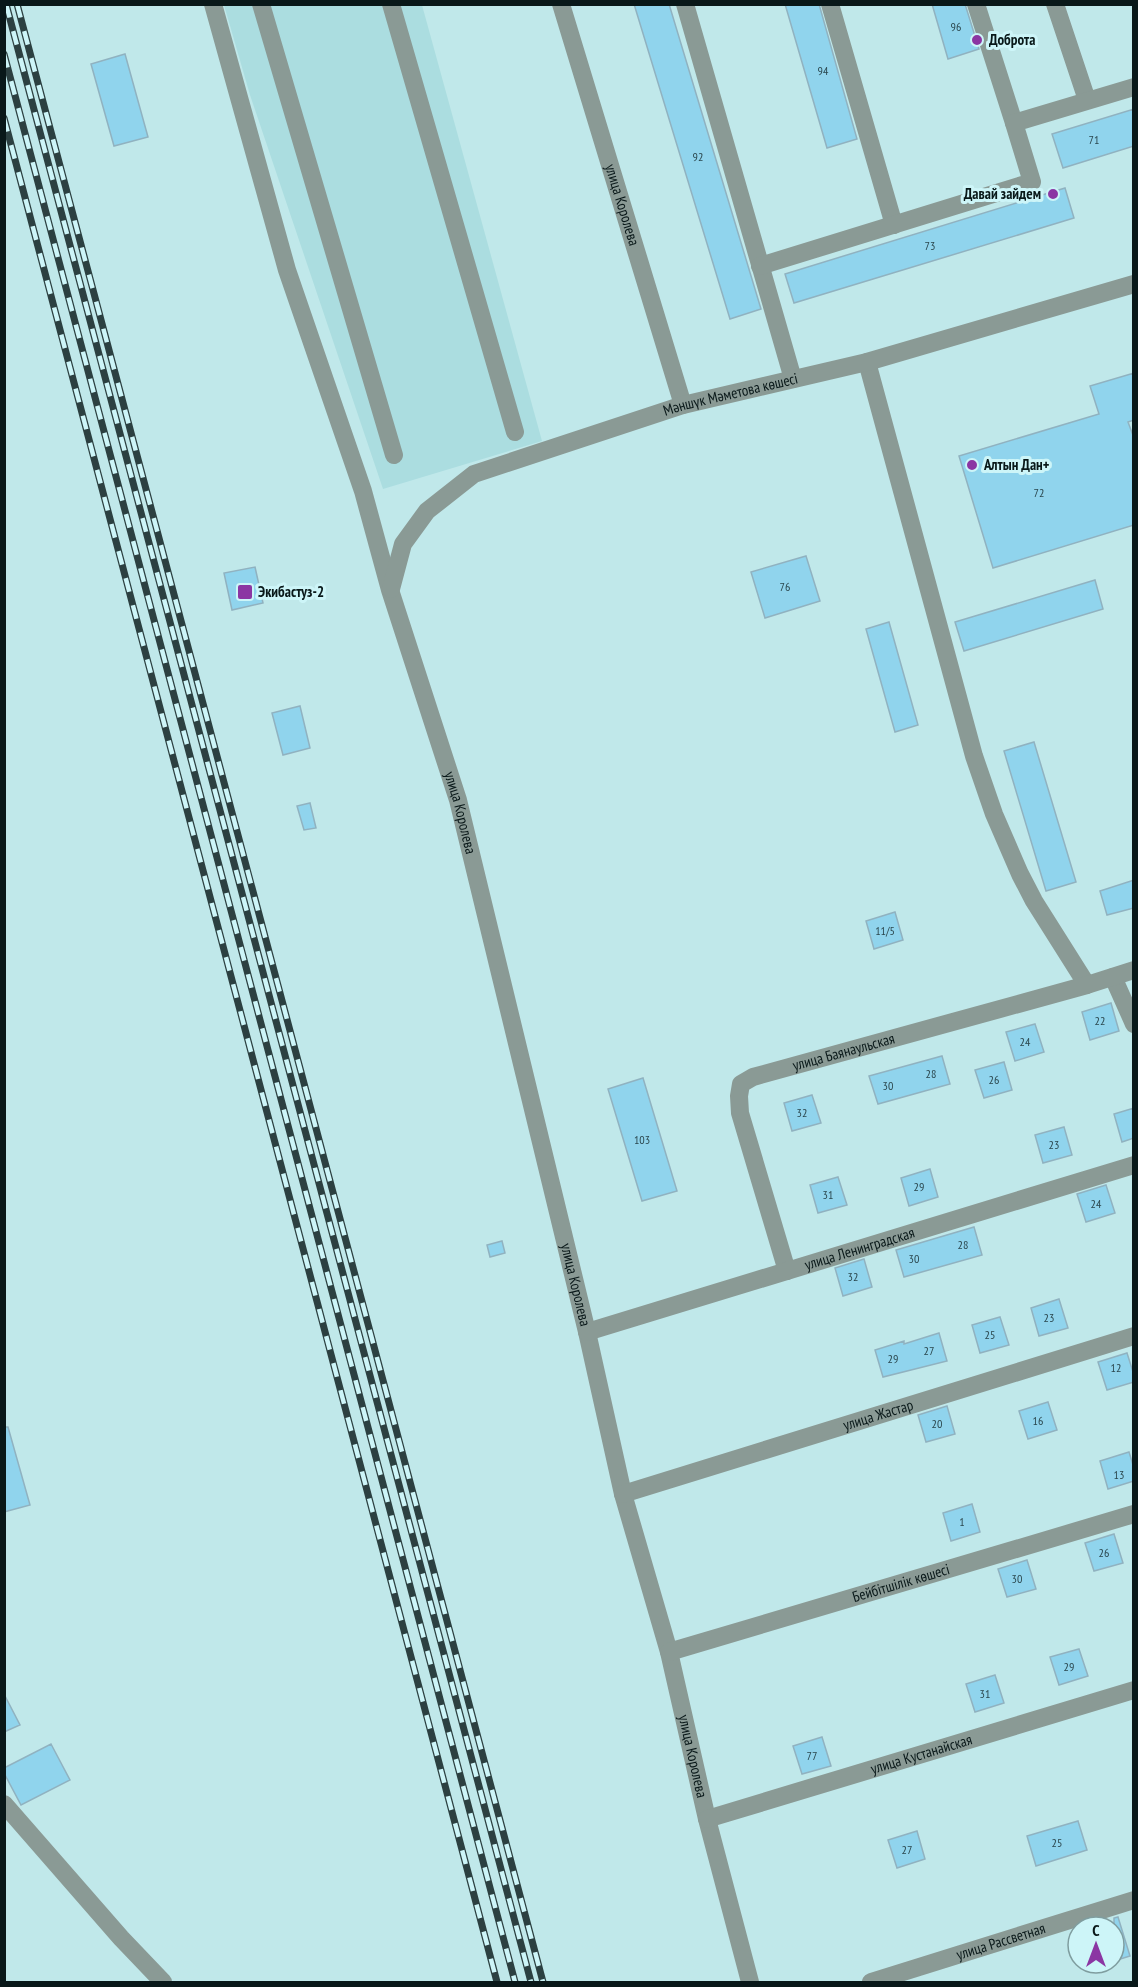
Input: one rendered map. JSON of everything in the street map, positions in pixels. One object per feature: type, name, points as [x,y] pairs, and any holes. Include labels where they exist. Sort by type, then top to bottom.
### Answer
[{"type":"street","name":"улица Королева","points":[[213,4],[287,270],[363,491],[390,591],[458,800],[587,1332],[622,1494],[669,1652],[707,1819],[750,1983]]},
{"type":"street","points":[[261,4],[394,454]]},
{"type":"street","points":[[391,4],[515,432]]},
{"type":"street","name":"улица Королева","points":[[561,4],[683,405]]},
{"type":"street","points":[[686,4],[793,379]]},
{"type":"street","points":[[830,4],[894,225]]},
{"type":"street","points":[[760,266],[1032,182],[976,4]]},
{"type":"street","points":[[1055,4],[1087,100]]},
{"type":"street","points":[[1014,123],[1134,87]]},
{"type":"street","name":"Мәншүк Мәметова көшесі","points":[[390,591],[403,544],[427,511],[474,474],[683,405],[867,362],[1134,284]]},
{"type":"street","points":[[867,362],[974,756],[994,814],[1034,901],[1088,985]]},
{"type":"street","name":"улица Баянаульская","points":[[787,1271],[740,1113],[741,1084],[753,1077],[1088,985],[1134,970]]},
{"type":"street","points":[[1113,976],[1134,1024]]},
{"type":"street","name":"улица Ленинградская","points":[[587,1332],[1134,1166]]},
{"type":"street","name":"улица Жастар","points":[[622,1494],[1134,1336]]},
{"type":"street","name":"Бейбітшілік көшесі","points":[[669,1652],[1134,1514]]},
{"type":"street","name":"улица Кустанайская","points":[[707,1819],[1134,1690]]},
{"type":"street","points":[[4,1803],[163,1983]]},
{"type":"street","name":"улица Рассветная","points":[[871,1983],[1134,1900]]},
{"type":"shaded area","points":[[224,5],[422,5],[542,441],[383,489],[250,95]]},
{"type":"building","points":[[634,4],[669,4],[761,309],[730,319]]},
{"type":"building","points":[[785,4],[819,4],[857,139],[827,148]]},
{"type":"building","points":[[932,4],[965,4],[979,49],[948,59]]},
{"type":"building","points":[[125,54],[148,137],[114,146],[91,64]]},
{"type":"building","points":[[1134,109],[1134,146],[1063,168],[1052,134]]},
{"type":"building","points":[[1065,188],[1074,218],[794,303],[785,274]]},
{"type":"building","points":[[1134,373],[1134,420],[1128,422],[1134,438],[1134,525],[993,568],[959,456],[1099,414],[1090,386]]},
{"type":"building","points":[[806,556],[820,601],[765,618],[751,572]]},
{"type":"building","points":[[255,567],[263,603],[232,610],[224,573]]},
{"type":"building","points":[[1095,580],[1103,609],[964,651],[955,622]]},
{"type":"building","points":[[889,622],[918,725],[895,732],[866,629]]},
{"type":"building","points":[[300,706],[310,748],[283,755],[272,713]]},
{"type":"building","points":[[1034,742],[1076,882],[1046,891],[1004,751]]},
{"type":"building","points":[[310,803],[316,828],[304,830],[297,806]]},
{"type":"building","points":[[1134,880],[1134,908],[1107,915],[1100,891]]},
{"type":"building","points":[[895,912],[903,940],[874,949],[866,921]]},
{"type":"building","points":[[1111,1003],[1119,1031],[1090,1040],[1082,1012]]},
{"type":"building","points":[[1035,1024],[1044,1052],[1015,1061],[1006,1032]]},
{"type":"building","points":[[942,1056],[950,1084],[878,1104],[869,1076]]},
{"type":"building","points":[[1004,1062],[1012,1090],[984,1098],[975,1070]]},
{"type":"building","points":[[643,1078],[677,1191],[642,1201],[608,1089]]},
{"type":"building","points":[[812,1095],[821,1123],[792,1131],[784,1103]]},
{"type":"building","points":[[1134,1108],[1134,1138],[1122,1142],[1114,1114]]},
{"type":"building","points":[[1064,1127],[1072,1155],[1043,1163],[1035,1135]]},
{"type":"building","points":[[930,1169],[938,1197],[909,1206],[901,1178]]},
{"type":"building","points":[[838,1177],[847,1205],[818,1213],[810,1185]]},
{"type":"building","points":[[1106,1185],[1115,1213],[1086,1222],[1077,1194]]},
{"type":"building","points":[[974,1227],[982,1255],[904,1277],[896,1250]]},
{"type":"building","points":[[502,1241],[505,1253],[490,1257],[487,1245]]},
{"type":"building","points":[[864,1259],[872,1287],[843,1296],[835,1268]]},
{"type":"building","points":[[1059,1299],[1068,1328],[1039,1336],[1031,1308]]},
{"type":"building","points":[[1000,1317],[1009,1345],[980,1353],[972,1325]]},
{"type":"building","points":[[939,1333],[947,1361],[883,1377],[875,1350]]},
{"type":"building","points":[[1127,1353],[1134,1382],[1107,1390],[1098,1362]]},
{"type":"building","points":[[1048,1402],[1057,1430],[1028,1439],[1019,1411]]},
{"type":"building","points":[[947,1406],[955,1434],[926,1442],[918,1415]]},
{"type":"building","points":[[4,1427],[8,1427],[30,1505],[4,1512]]},
{"type":"building","points":[[1129,1452],[1134,1468],[1134,1481],[1108,1489],[1100,1461]]},
{"type":"building","points":[[972,1504],[980,1532],[951,1541],[943,1513]]},
{"type":"building","points":[[1114,1534],[1123,1563],[1094,1571],[1085,1543]]},
{"type":"building","points":[[1027,1560],[1036,1589],[1007,1597],[998,1569]]},
{"type":"building","points":[[1079,1649],[1088,1676],[1059,1685],[1050,1657]]},
{"type":"building","points":[[995,1675],[1004,1703],[975,1712],[966,1684]]},
{"type":"building","points":[[4,1694],[20,1725],[4,1732]]},
{"type":"building","points":[[822,1737],[831,1766],[802,1774],[793,1746]]},
{"type":"building","points":[[51,1744],[70,1780],[21,1805],[4,1773],[4,1768]]},
{"type":"building","points":[[1078,1821],[1087,1850],[1036,1866],[1027,1836]]},
{"type":"building","points":[[917,1831],[925,1859],[897,1868],[888,1840]]},
{"type":"building","points":[[1126,1943],[1130,1956],[1126,1957]]},
{"type":"railway","points":[[6,4],[531,1982]]},
{"type":"railway","points":[[17,4],[543,1982]]},
{"type":"railway","points":[[4,54],[515,1982]]},
{"type":"railway","points":[[4,118],[497,1982]]},
{"type":"place","name":"Доброта","points":[[977,40]]},
{"type":"place","name":"Давай зайдем","points":[[1053,194]]},
{"type":"place","name":"Алтын Дан+","points":[[972,465]]},
{"type":"place","name":"Экибастуз-2","points":[[245,592]]}]
